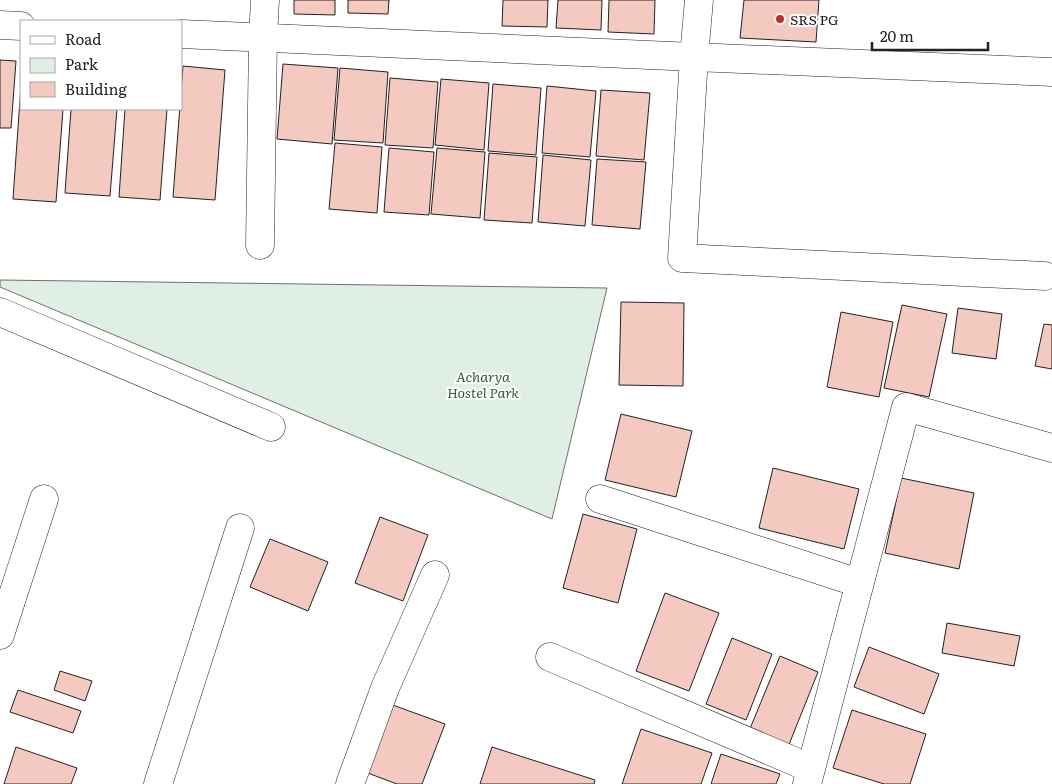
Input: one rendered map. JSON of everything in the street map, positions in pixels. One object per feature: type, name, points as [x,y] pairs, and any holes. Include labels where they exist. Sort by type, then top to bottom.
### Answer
[{"type":"street","points":[[260,245],[265,0]]},
{"type":"street","points":[[699,0],[682,258],[1045,276]]},
{"type":"street","points":[[0,25],[20,26]]},
{"type":"street","points":[[182,34],[694,58],[1052,72]]},
{"type":"street","points":[[0,312],[271,427]]},
{"type":"street","points":[[550,657],[808,776],[906,408],[1052,448]]},
{"type":"street","points":[[0,635],[44,499]]},
{"type":"street","points":[[600,499],[860,583]]},
{"type":"street","points":[[158,784],[240,528]]},
{"type":"street","points":[[350,784],[385,688],[435,575]]},
{"type":"green space","name":"Acharya Hostel Park","points":[[0,280],[607,288],[552,519],[0,287]]},
{"type":"building","points":[[294,0],[335,0],[335,15],[294,14]]},
{"type":"building","points":[[348,0],[389,0],[388,14],[348,13]]},
{"type":"building","points":[[503,0],[548,0],[547,27],[502,26]]},
{"type":"building","points":[[558,0],[602,0],[601,30],[556,28]]},
{"type":"building","points":[[609,0],[655,0],[654,34],[608,32]]},
{"type":"building","name":"SRS PG","points":[[744,0],[819,0],[816,42],[740,38]]},
{"type":"building","points":[[0,60],[16,61],[11,128],[0,128]]},
{"type":"building","points":[[283,64],[338,68],[332,144],[277,139]]},
{"type":"building","points":[[183,66],[225,70],[215,200],[173,197],[180,110],[182,110]]},
{"type":"building","points":[[340,68],[388,72],[383,143],[334,140]]},
{"type":"building","points":[[390,78],[438,82],[433,148],[385,145]]},
{"type":"building","points":[[441,79],[489,83],[484,150],[435,145]]},
{"type":"building","points":[[493,84],[541,88],[536,155],[488,151]]},
{"type":"building","points":[[547,86],[596,91],[590,157],[542,153]]},
{"type":"building","points":[[601,90],[650,93],[644,160],[596,156]]},
{"type":"building","points":[[20,99],[20,110],[63,110],[56,202],[13,199]]},
{"type":"building","points":[[71,110],[117,110],[110,196],[65,193]]},
{"type":"building","points":[[125,110],[167,110],[160,200],[119,197]]},
{"type":"building","points":[[335,143],[382,147],[377,213],[329,209]]},
{"type":"building","points":[[389,148],[434,152],[429,215],[384,212]]},
{"type":"building","points":[[437,148],[485,152],[480,218],[431,214]]},
{"type":"building","points":[[489,153],[537,157],[532,223],[484,220]]},
{"type":"building","points":[[543,155],[591,160],[585,226],[538,222]]},
{"type":"building","points":[[597,159],[646,162],[640,229],[592,225]]},
{"type":"building","points":[[621,302],[684,303],[683,386],[619,385]]},
{"type":"building","points":[[902,305],[947,314],[929,397],[884,388]]},
{"type":"building","points":[[958,308],[1002,314],[996,359],[952,353]]},
{"type":"building","points":[[841,312],[893,322],[879,397],[827,387]]},
{"type":"building","points":[[1044,324],[1052,325],[1052,369],[1035,366]]},
{"type":"building","points":[[621,414],[692,431],[676,497],[605,480]]},
{"type":"building","points":[[773,468],[859,489],[844,549],[759,528]]},
{"type":"building","points":[[901,478],[974,493],[959,569],[885,553]]},
{"type":"building","points":[[583,514],[637,529],[618,603],[563,588]]},
{"type":"building","points":[[380,517],[428,535],[403,601],[355,583]]},
{"type":"building","points":[[270,539],[328,562],[308,611],[250,587]]},
{"type":"building","points":[[665,593],[719,613],[689,691],[636,671]]},
{"type":"building","points":[[947,623],[1020,636],[1014,666],[942,653]]},
{"type":"building","points":[[732,638],[772,654],[746,720],[706,704]]},
{"type":"building","points":[[869,647],[939,674],[924,714],[854,687]]},
{"type":"building","points":[[780,656],[818,672],[788,747],[749,731]]},
{"type":"building","points":[[60,671],[92,681],[85,701],[54,690]]},
{"type":"building","points":[[18,690],[81,711],[73,733],[10,712]]},
{"type":"building","points":[[390,704],[445,724],[422,784],[397,784],[365,772]]},
{"type":"building","points":[[852,710],[926,734],[910,784],[884,784],[833,768]]},
{"type":"building","points":[[641,729],[712,753],[701,784],[622,784]]},
{"type":"building","points":[[16,747],[77,768],[71,784],[4,784]]},
{"type":"building","points":[[492,747],[595,780],[594,784],[480,784]]},
{"type":"building","points":[[721,754],[780,774],[776,784],[711,784]]},
{"type":"place","name":"SRS PG","points":[[780,19]]}]
